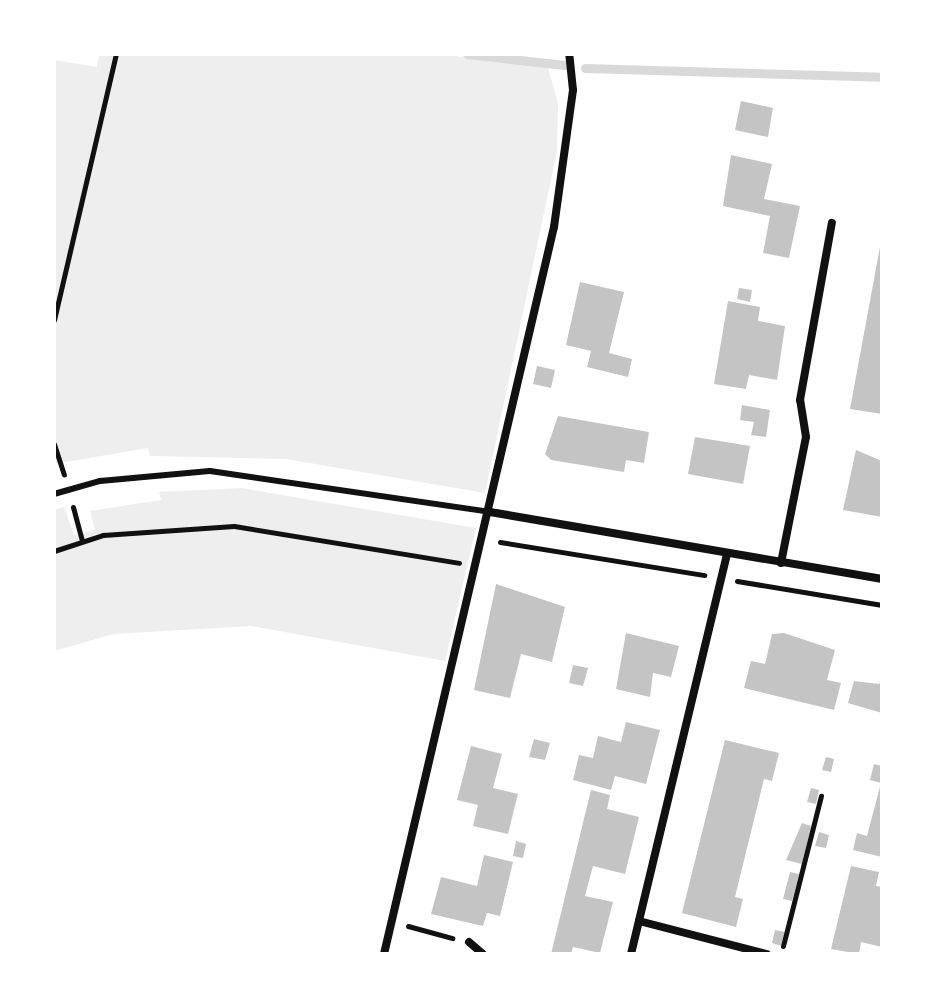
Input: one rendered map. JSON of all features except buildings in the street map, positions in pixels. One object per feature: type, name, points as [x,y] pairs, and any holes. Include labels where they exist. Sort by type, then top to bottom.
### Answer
[{"type":"street","points":[[384,954],[490,512],[563,178],[573,90],[569,54]]},
{"type":"street","points":[[781,563],[806,437],[800,400],[832,223]]},
{"type":"street","points":[[490,512],[882,579]]},
{"type":"street","points":[[631,954],[724,579],[727,554]]},
{"type":"street","points":[[639,921],[767,954]]},
{"type":"street","points":[[469,942],[483,954]]},
{"type":"lane","points":[[54,494],[100,481],[210,471],[490,512]]},
{"type":"path","points":[[54,320],[116,54]]},
{"type":"path","points":[[54,551],[103,535],[234,526],[477,566]]},
{"type":"path","points":[[483,539],[882,605]]},
{"type":"path","points":[[782,954],[821,796]]},
{"type":"path","points":[[392,922],[469,942]]},
{"type":"shaded area","points":[[99,54],[439,54],[548,68],[558,103],[557,151],[485,493],[286,459],[150,456],[148,448],[54,464],[54,60],[97,67]]},
{"type":"shaded area","points":[[241,488],[476,528],[445,661],[251,626],[114,634],[54,651],[54,510],[64,507],[74,535],[95,530],[90,511],[161,500],[159,492]]},
{"type":"waterway","points":[[467,54],[564,65]]},
{"type":"waterway","points":[[585,68],[882,77]]}]
